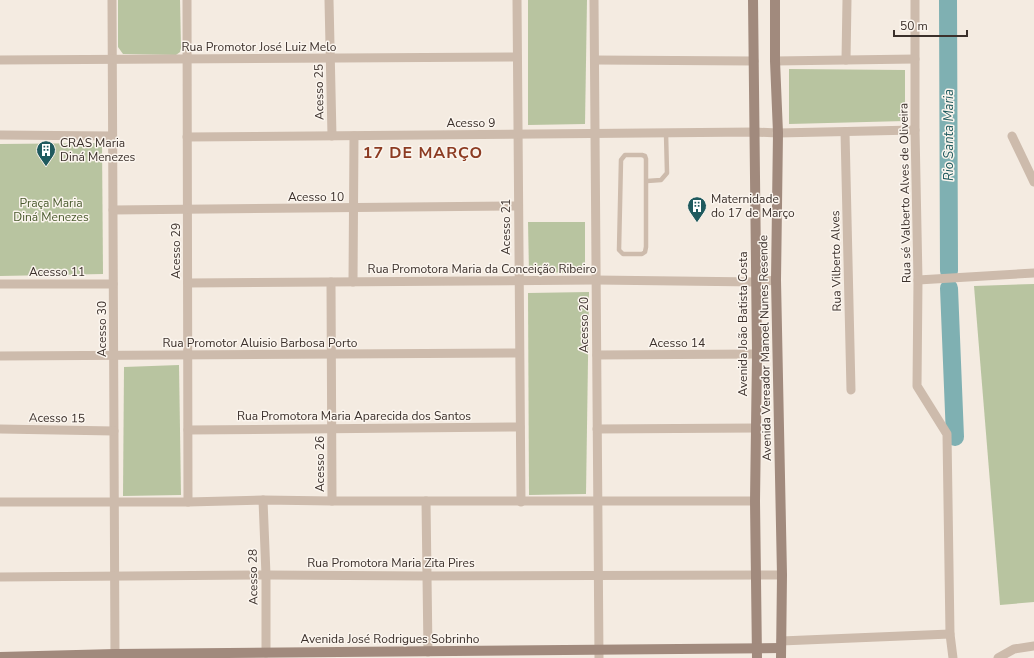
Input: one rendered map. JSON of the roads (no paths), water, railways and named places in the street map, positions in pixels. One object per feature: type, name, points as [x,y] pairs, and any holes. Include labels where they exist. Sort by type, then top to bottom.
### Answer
[{"type":"street","name":"Acesso 30","points":[[112,0],[115,656]]},
{"type":"street","name":"Acesso 29","points":[[187,0],[188,502]]},
{"type":"street","name":"Acesso 25","points":[[329,0],[332,136]]},
{"type":"street","name":"Acesso 21","points":[[517,0],[521,502]]},
{"type":"street","name":"Acesso 20","points":[[594,0],[599,654]]},
{"type":"street","name":"Avenida João Batista Costa","points":[[753,0],[757,282],[755,501],[757,653]]},
{"type":"street","name":"Avenida Vereador Manoel Nunes Resende","points":[[775,0],[775,61],[778,134],[776,280],[782,574],[781,649]]},
{"type":"street","points":[[846,60],[847,0]]},
{"type":"street","name":"Rua sé Valberto Alves de Oliveira","points":[[915,0],[915,130],[918,280],[916,386],[947,434],[950,634]]},
{"type":"street","name":"Rua Promotor José Luiz Melo","points":[[0,60],[517,57]]},
{"type":"street","points":[[775,61],[915,59]]},
{"type":"street","points":[[595,60],[754,61]]},
{"type":"street","name":"Acesso 9","points":[[187,137],[755,132],[778,134],[915,130]]},
{"type":"street","name":"Rua Vilberto Alves","points":[[845,132],[851,390]]},
{"type":"street","points":[[0,135],[112,136]]},
{"type":"street","points":[[353,282],[354,136]]},
{"type":"street","points":[[1012,136],[1034,182]]},
{"type":"street","name":"Acesso 10","points":[[113,210],[353,209],[518,206]]},
{"type":"street","points":[[918,280],[1034,273]]},
{"type":"street","name":"Rua Promotora Maria da Conceição Ribeiro","points":[[188,283],[519,280],[757,282],[776,280]]},
{"type":"street","name":"Acesso 26","points":[[331,282],[332,501]]},
{"type":"street","name":"Acesso 11","points":[[0,284],[114,284]]},
{"type":"street","name":"Rua Promotor Aluisio Barbosa Porto","points":[[0,356],[519,353]]},
{"type":"street","name":"Acesso 14","points":[[597,355],[757,354]]},
{"type":"street","name":"Rua Promotora Maria Aparecida dos Santos","points":[[188,430],[520,427]]},
{"type":"street","points":[[597,430],[756,428]]},
{"type":"street","name":"Acesso 15","points":[[0,429],[114,431]]},
{"type":"street","points":[[0,502],[188,502],[263,500],[521,502],[755,501]]},
{"type":"street","name":"Acesso 28","points":[[263,500],[266,575],[266,653]]},
{"type":"street","points":[[426,501],[428,652]]},
{"type":"street","name":"Rua Promotora Maria Zita Pires","points":[[0,577],[782,574]]},
{"type":"street","points":[[781,649],[950,634],[953,658]]},
{"type":"street","points":[[998,658],[1014,649],[1034,646]]},
{"type":"street","name":"Avenida José Rodrigues Sobrinho","points":[[0,657],[428,652],[599,654],[757,653],[781,649]]},
{"type":"lane","points":[[647,181],[661,180],[667,173],[666,133]]},
{"type":"lane","points":[[625,155],[645,156],[647,181],[645,252],[642,254],[623,254],[619,250],[622,157],[625,155]]},
{"type":"waterway","name":"Rio Santa Maria","points":[[948,0],[949,271]]},
{"type":"waterway","name":"Rio Santa Maria","points":[[949,288],[955,437]]},
{"type":"place","name":"CRAS Maria Diná Menezes","points":[[46,167]]},
{"type":"place","name":"Maternidade do 17 de Março","points":[[697,223]]},
{"type":"district","name":"17 DE MARÇO","points":[[423,153]]},
{"type":"park label","name":"Praça Maria Diná Menezes","points":[[51,210]]}]
